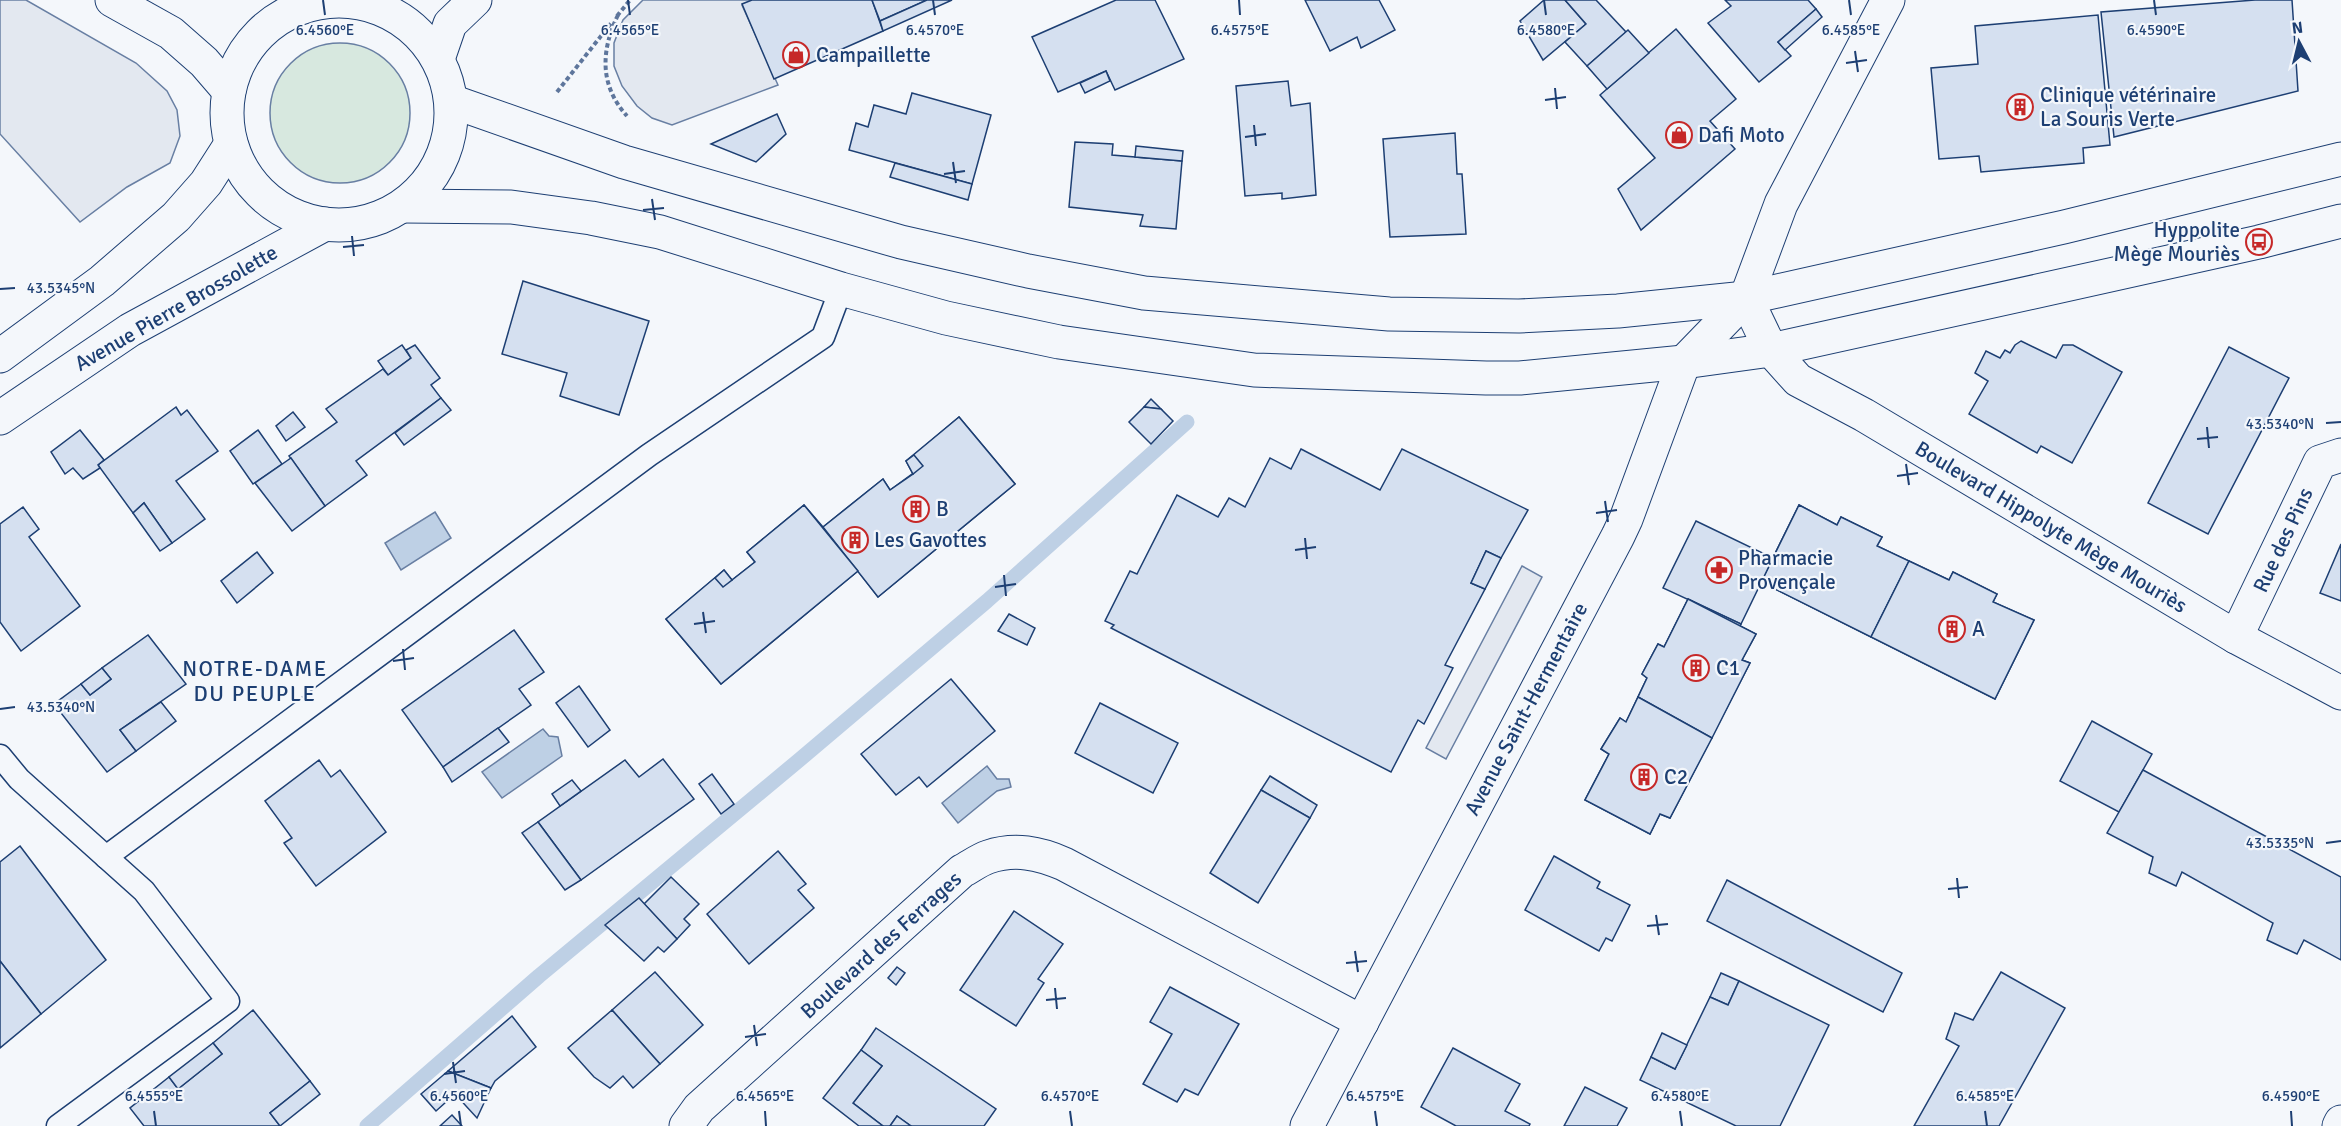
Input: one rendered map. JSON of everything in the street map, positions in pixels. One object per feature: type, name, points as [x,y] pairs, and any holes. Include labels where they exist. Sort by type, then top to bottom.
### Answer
[{"type":"main road","points":[[112,0],[171,33],[204,62],[229,91]]},
{"type":"main road","points":[[438,59],[450,24],[475,0]]},
{"type":"main road","points":[[1746,298],[1781,204],[1888,0]]},
{"type":"main road","points":[[364,2],[392,14],[418,33],[438,59],[447,79],[451,101],[451,131],[442,160],[426,185],[403,206],[379,218],[353,224],[325,224],[294,216],[267,198],[245,174],[231,144],[227,118],[229,91],[238,63],[259,33],[281,18],[296,3],[364,2]]},
{"type":"main road","points":[[451,101],[624,162],[901,242],[1028,272],[1144,293],[1389,314],[1519,316],[1618,311],[1746,298],[2052,229],[2341,159]]},
{"type":"main road","points":[[0,356],[102,281],[176,218],[206,183],[231,144]]},
{"type":"main road","points":[[403,206],[511,207],[591,218],[660,232],[841,289],[946,318],[1059,342],[1254,370],[1520,378],[1684,362],[1771,350],[2259,242],[2341,221]]},
{"type":"main road","name":"Avenue Pierre Brossolette","points":[[0,418],[130,330],[325,224]]},
{"type":"main road","name":"Boulevard Hippolyte Mège Mouriès","points":[[1746,298],[1771,350],[1798,380],[1864,416],[2236,638],[2341,693]]},
{"type":"main road","name":"Avenue Saint-Hermentaire","points":[[1307,1126],[1626,519],[1684,362],[1746,298]]},
{"type":"main road","name":"Rue des Pins","points":[[2236,638],[2319,462],[2341,455]]},
{"type":"main road","name":"Boulevard des Ferrages","points":[[686,1126],[699,1108],[962,871],[988,857],[1039,853],[1064,864],[1362,1022]]},
{"type":"main road","points":[[2339,1126],[2341,1122]]},
{"type":"lane","points":[[106,857],[648,455],[823,337],[841,289]]},
{"type":"lane","points":[[0,756],[19,779],[144,891],[228,1000],[58,1126]]},
{"type":"path","points":[[555,96],[560,86],[630,0]]},
{"type":"path","points":[[618,15],[608,35],[604,67],[615,99],[629,118]]},
{"type":"shaded area","points":[[0,0],[26,0],[136,63],[167,91],[177,110],[180,136],[170,163],[127,187],[80,222],[0,134]]},
{"type":"shaded area","points":[[643,0],[752,0],[742,5],[778,85],[672,125],[652,118],[637,106],[622,86],[614,66],[614,43],[623,20]]},
{"type":"shaded area","points":[[340,43],[367,48],[390,63],[405,86],[410,113],[405,140],[390,163],[367,178],[340,183],[313,178],[290,163],[275,140],[270,113],[275,86],[290,63],[313,48]]},
{"type":"shaded area","points":[[1522,566],[1542,577],[1446,759],[1426,748]]},
{"type":"water","points":[[435,512],[451,538],[401,570],[385,543]]},
{"type":"water","points":[[543,729],[549,736],[558,737],[562,756],[502,798],[482,772]]},
{"type":"water","points":[[987,766],[997,779],[1009,779],[1011,787],[997,791],[958,823],[942,803]]},
{"type":"building","name":"Campaillette","points":[[752,0],[872,0],[883,31],[774,79],[742,4]]},
{"type":"building","points":[[872,0],[927,0],[880,21]]},
{"type":"building","points":[[927,0],[952,0],[883,31],[880,21]]},
{"type":"building","points":[[1116,0],[1155,0],[1184,59],[1115,90],[1106,71],[1058,92],[1032,37]]},
{"type":"building","points":[[1305,0],[1379,0],[1395,30],[1361,48],[1357,37],[1330,51]]},
{"type":"building","points":[[1544,0],[1565,0],[1586,24],[1543,60],[1520,21]]},
{"type":"building","points":[[1565,0],[1596,0],[1626,32],[1587,66],[1565,42],[1586,24]]},
{"type":"building","points":[[1725,0],[1808,0],[1816,9],[1778,42],[1791,56],[1759,82],[1708,23],[1731,6]]},
{"type":"building","points":[[2255,0],[2292,0],[2298,91],[2114,137],[2101,12]]},
{"type":"building","points":[[1816,9],[1822,17],[1785,50],[1778,42]]},
{"type":"building","name":"Clinique vétérinaire La Souris Verte","points":[[2098,15],[2110,145],[2083,148],[2084,163],[1981,172],[1979,156],[1939,159],[1931,68],[1978,64],[1975,26]]},
{"type":"building","name":"Dafi Moto","points":[[1676,29],[1736,99],[1710,121],[1735,149],[1641,230],[1618,189],[1655,158],[1600,95]]},
{"type":"building","points":[[1628,30],[1649,53],[1607,89],[1587,66]]},
{"type":"building","points":[[1106,71],[1110,81],[1085,93],[1080,83]]},
{"type":"building","points":[[1288,81],[1291,106],[1310,103],[1316,195],[1282,199],[1282,193],[1245,196],[1236,86]]},
{"type":"building","points":[[912,93],[991,115],[972,184],[849,150],[856,123],[868,127],[874,105],[906,114]]},
{"type":"building","points":[[777,114],[786,134],[756,162],[711,144]]},
{"type":"building","points":[[1455,133],[1457,174],[1462,174],[1466,234],[1390,237],[1383,139]]},
{"type":"building","points":[[1075,142],[1113,144],[1112,155],[1182,161],[1176,229],[1140,226],[1143,215],[1069,207]]},
{"type":"building","points":[[1136,146],[1183,151],[1182,161],[1135,157]]},
{"type":"building","points":[[895,163],[972,184],[968,200],[890,177]]},
{"type":"building","points":[[523,281],[649,321],[619,415],[560,396],[567,373],[502,354]]},
{"type":"building","points":[[2021,341],[2056,358],[2063,345],[2073,345],[2122,372],[2072,463],[2041,446],[2037,453],[1969,414],[1988,381],[1975,373],[1986,351],[2000,358],[2005,350],[2010,353]]},
{"type":"building","points":[[402,345],[411,358],[388,375],[378,361]]},
{"type":"building","points":[[415,345],[440,378],[431,385],[441,398],[356,461],[367,475],[325,506],[289,456],[337,422],[326,409],[383,369],[388,375],[411,358],[406,350]]},
{"type":"building","points":[[2229,347],[2289,378],[2208,534],[2148,503]]},
{"type":"building","points":[[441,398],[451,410],[404,445],[395,433]]},
{"type":"building","points":[[1151,399],[1161,409],[1144,407]]},
{"type":"building","points":[[176,407],[181,415],[187,410],[218,451],[176,481],[205,519],[172,543],[144,503],[133,513],[98,465]]},
{"type":"building","points":[[1144,407],[1161,409],[1173,421],[1151,444],[1129,422]]},
{"type":"building","points":[[293,412],[305,427],[286,441],[276,426]]},
{"type":"building","name":"Les Gavottes","points":[[959,417],[1015,484],[878,597],[858,571],[721,684],[666,619],[715,578],[723,587],[755,562],[747,552],[804,505],[823,527],[883,479],[890,490],[923,466],[914,455]]},
{"type":"building","name":"B","points":[[959,417],[1015,484],[878,597],[823,527],[883,479],[890,490],[913,474],[906,461]]},
{"type":"building","points":[[80,430],[104,460],[98,465],[100,468],[83,479],[73,468],[65,474],[51,452]]},
{"type":"building","points":[[258,430],[282,464],[253,484],[230,451]]},
{"type":"building","points":[[1301,449],[1380,490],[1402,449],[1528,510],[1501,558],[1486,551],[1471,583],[1485,589],[1445,665],[1453,668],[1424,724],[1418,720],[1391,772],[1111,628],[1114,625],[1105,621],[1130,571],[1137,574],[1177,495],[1218,517],[1229,498],[1245,507],[1270,458],[1291,469]]},
{"type":"building","points":[[914,455],[923,466],[913,474],[906,461]]},
{"type":"building","points":[[291,458],[325,506],[292,531],[255,483]]},
{"type":"building","points":[[144,503],[172,543],[160,551],[133,513]]},
{"type":"building","points":[[804,505],[858,571],[721,684],[666,619],[724,570],[732,580],[755,562],[747,552]]},
{"type":"building","points":[[1799,505],[1837,525],[1841,517],[1882,537],[1877,546],[1949,580],[1953,572],[1997,594],[1993,602],[2034,620],[1995,699],[1761,582]]},
{"type":"building","points":[[1799,505],[1837,525],[1841,517],[1882,537],[1877,546],[1909,561],[1871,637],[1761,582]]},
{"type":"building","points":[[23,507],[39,529],[29,537],[80,606],[21,651],[0,622],[0,524]]},
{"type":"building","name":"Pharmacie Provençale","points":[[1696,521],[1773,558],[1741,624],[1663,588]]},
{"type":"building","points":[[2341,544],[2341,601],[2320,593]]},
{"type":"building","points":[[1486,551],[1501,558],[1485,589],[1471,583]]},
{"type":"building","points":[[257,552],[273,573],[237,603],[221,581]]},
{"type":"building","name":"A","points":[[1909,561],[1949,580],[1953,572],[1997,594],[1993,602],[2034,620],[1995,699],[1871,637]]},
{"type":"building","points":[[724,570],[732,580],[723,587],[715,578]]},
{"type":"building","points":[[1688,599],[1741,624],[1740,626],[1756,634],[1742,660],[1750,663],[1670,818],[1660,814],[1650,834],[1585,800],[1609,754],[1601,749],[1620,718],[1626,722],[1647,678],[1642,674],[1658,644],[1664,647]]},
{"type":"building","name":"C1","points":[[1688,599],[1756,634],[1742,660],[1750,663],[1712,738],[1638,697],[1647,678],[1642,674],[1658,644],[1664,647]]},
{"type":"building","points":[[1009,614],[1035,628],[1027,645],[998,631]]},
{"type":"building","points":[[514,630],[544,672],[519,689],[531,705],[443,767],[402,710]]},
{"type":"building","points":[[148,635],[186,684],[120,730],[136,751],[107,772],[54,704],[81,684],[90,695],[111,679],[102,668]]},
{"type":"building","points":[[102,668],[111,679],[90,695],[81,684]]},
{"type":"building","points":[[951,679],[995,731],[927,787],[919,777],[896,795],[861,754]]},
{"type":"building","points":[[579,686],[610,730],[588,747],[556,703]]},
{"type":"building","name":"C2","points":[[1638,697],[1712,738],[1670,818],[1660,814],[1650,834],[1585,800],[1609,754],[1601,749],[1620,718],[1626,722]]},
{"type":"building","points":[[161,702],[176,721],[136,751],[120,730]]},
{"type":"building","points":[[1100,703],[1178,743],[1153,793],[1075,753]]},
{"type":"building","points":[[2092,721],[2152,754],[2119,812],[2060,781]]},
{"type":"building","points":[[498,728],[509,742],[452,782],[443,767]]},
{"type":"building","points":[[663,759],[694,799],[581,880],[538,822],[625,760],[639,777]]},
{"type":"building","points":[[319,760],[331,777],[340,770],[386,832],[316,886],[284,843],[292,838],[265,801]]},
{"type":"building","points":[[2143,770],[2341,877],[2341,960],[2304,940],[2297,954],[2267,940],[2273,923],[2182,872],[2176,886],[2149,873],[2153,857],[2107,833]]},
{"type":"building","points":[[712,774],[734,804],[721,814],[699,784]]},
{"type":"building","points":[[1270,776],[1317,805],[1310,818],[1261,790]]},
{"type":"building","points":[[572,780],[581,791],[560,806],[552,794]]},
{"type":"building","points":[[1261,790],[1310,818],[1258,903],[1210,873]]},
{"type":"building","points":[[538,822],[581,880],[565,890],[522,833]]},
{"type":"building","points":[[20,846],[106,960],[41,1014],[0,961],[0,862]]},
{"type":"building","points":[[778,851],[806,884],[798,890],[814,908],[749,964],[707,914]]},
{"type":"building","points":[[1554,856],[1600,882],[1597,888],[1630,905],[1612,941],[1606,938],[1599,951],[1525,910]]},
{"type":"building","points":[[671,877],[699,904],[684,919],[690,925],[677,939],[644,904]]},
{"type":"building","points":[[1727,880],[1902,973],[1883,1012],[1707,921]]},
{"type":"building","points":[[639,898],[677,939],[664,952],[658,947],[644,961],[605,925]]},
{"type":"building","points":[[1014,911],[1063,944],[1038,979],[1044,983],[1016,1026],[960,990]]},
{"type":"building","points":[[0,961],[41,1014],[0,1048]]},
{"type":"building","points":[[897,967],[905,973],[896,985],[888,978]]},
{"type":"building","points":[[655,972],[703,1025],[660,1064],[612,1010]]},
{"type":"building","points":[[2001,972],[2065,1008],[1999,1126],[1914,1126],[1959,1046],[1946,1039],[1955,1013],[1973,1020]]},
{"type":"building","points":[[1721,973],[1739,981],[1728,1005],[1710,997]]},
{"type":"building","points":[[1739,981],[1829,1025],[1780,1126],[1736,1126],[1640,1080],[1651,1057],[1675,1069],[1710,997],[1728,1005]]},
{"type":"building","points":[[1170,987],[1239,1024],[1198,1095],[1185,1089],[1177,1102],[1143,1084],[1172,1034],[1150,1022]]},
{"type":"building","points":[[253,1010],[310,1081],[270,1113],[280,1126],[144,1126],[130,1108],[169,1077],[178,1089],[222,1054],[213,1043]]},
{"type":"building","points":[[612,1010],[660,1064],[633,1088],[623,1076],[610,1088],[594,1077],[568,1048]]},
{"type":"building","points":[[512,1016],[536,1047],[495,1081],[491,1088],[448,1071]]},
{"type":"building","points":[[876,1028],[996,1109],[984,1126],[911,1126],[897,1116],[890,1126],[883,1126],[853,1103],[882,1066],[861,1050]]},
{"type":"building","points":[[1662,1033],[1687,1045],[1675,1069],[1651,1057]]},
{"type":"building","points":[[213,1043],[222,1054],[178,1089],[169,1077]]},
{"type":"building","points":[[1453,1048],[1520,1084],[1505,1111],[1530,1124],[1529,1126],[1456,1126],[1421,1107]]},
{"type":"building","points":[[861,1050],[882,1066],[853,1103],[883,1126],[859,1126],[823,1098]]},
{"type":"building","points":[[448,1071],[491,1088],[477,1118],[455,1094],[436,1111],[421,1094]]},
{"type":"building","points":[[310,1081],[320,1094],[280,1126],[270,1113]]},
{"type":"building","points":[[1585,1087],[1627,1108],[1617,1126],[1564,1126]]},
{"type":"building","points":[[452,1115],[462,1126],[440,1126]]},
{"type":"building","points":[[897,1116],[911,1126],[890,1126]]},
{"type":"waterway","points":[[367,1126],[539,976],[987,601],[1187,422]]},
{"type":"place","name":"Campaillette","points":[[796,55]]},
{"type":"place","name":"Clinique vétérinaire La Souris Verte","points":[[2020,107]]},
{"type":"place","name":"Dafi Moto","points":[[1679,135]]},
{"type":"place","name":"Hyppolite Mège Mouriès","points":[[2259,242]]},
{"type":"place","name":"B","points":[[916,509]]},
{"type":"place","name":"Les Gavottes","points":[[855,540]]},
{"type":"place","name":"Pharmacie Provençale","points":[[1719,570]]},
{"type":"place","name":"A","points":[[1952,629]]},
{"type":"place","name":"C1","points":[[1696,668]]},
{"type":"place","name":"C2","points":[[1644,777]]},
{"type":"district","name":"NOTRE-DAME DU PEUPLE","points":[[255,680]]}]
